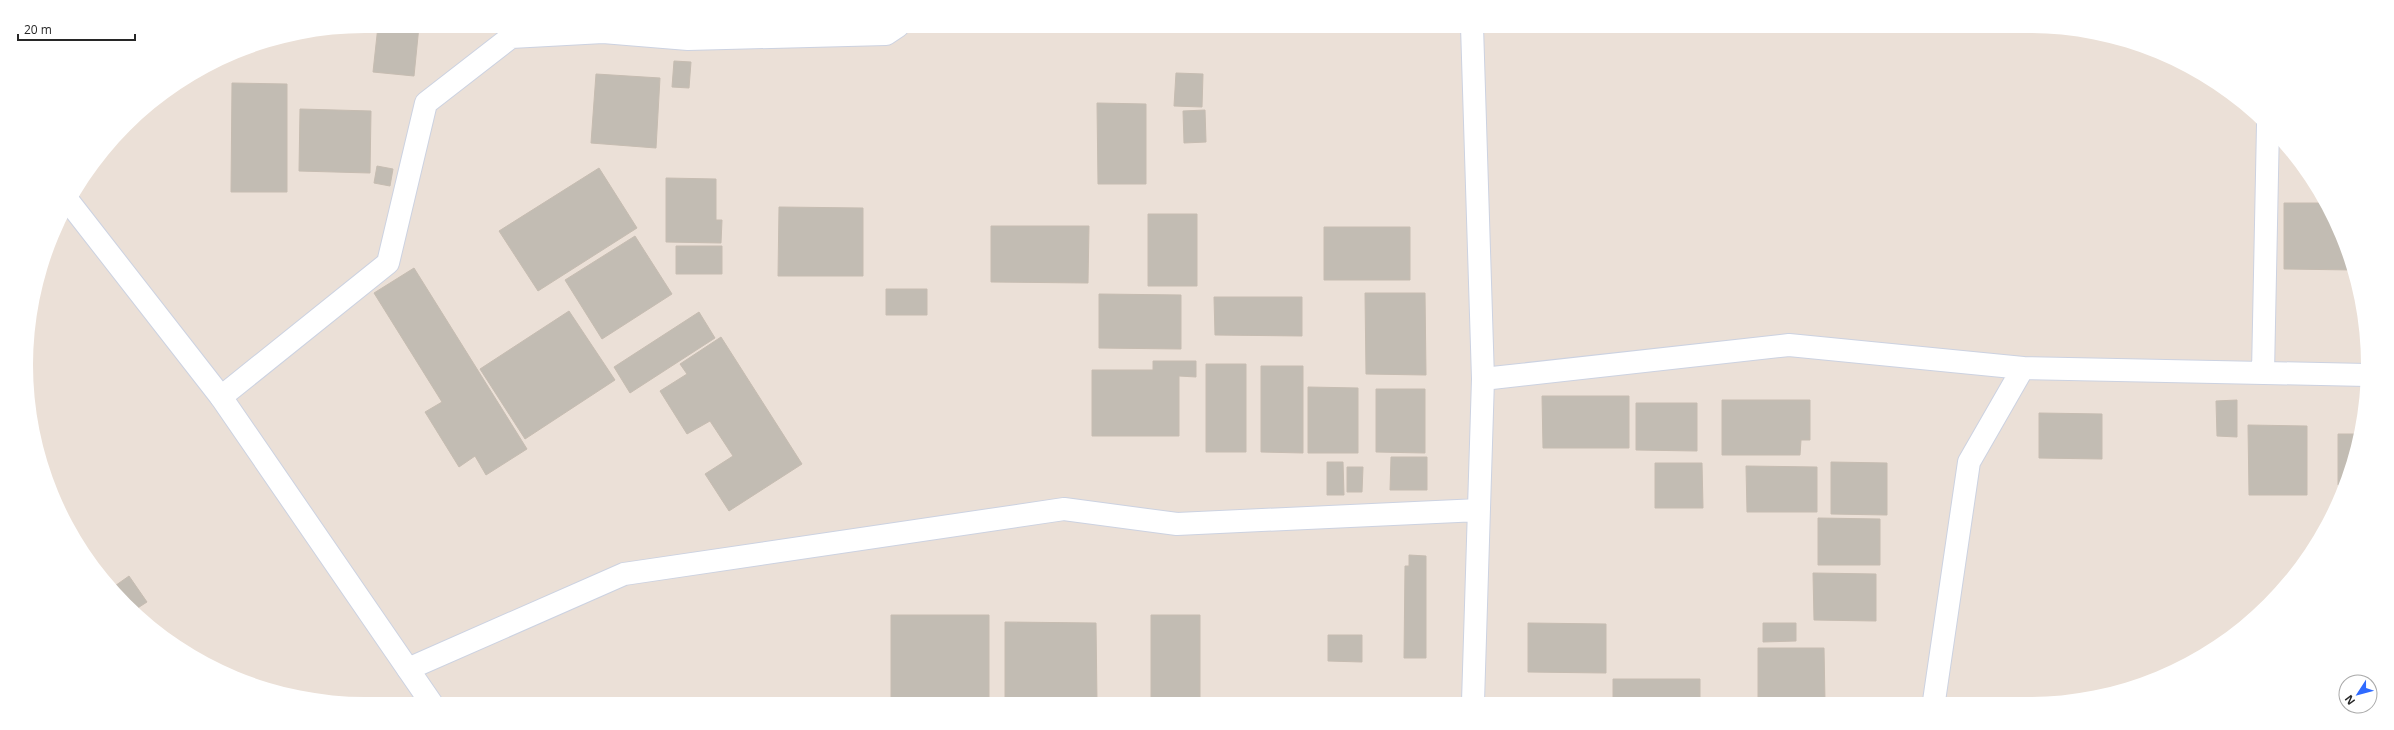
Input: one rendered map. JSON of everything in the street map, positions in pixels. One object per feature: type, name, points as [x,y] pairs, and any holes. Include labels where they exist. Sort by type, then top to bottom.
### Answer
[{"type":"street","points":[[221,397],[388,263],[426,103],[508,33]]},
{"type":"street","points":[[614,33],[688,40],[888,33]]},
{"type":"street","points":[[1472,33],[1483,379],[1473,697]]},
{"type":"street","points":[[2263,373],[2268,134]]},
{"type":"street","points":[[73,207],[221,397],[427,697]]},
{"type":"street","points":[[1483,379],[1789,345],[2023,368],[2361,375]]},
{"type":"street","points":[[1935,697],[1969,462],[2023,368]]},
{"type":"street","points":[[408,669],[624,574],[1064,509],[1177,524],[1479,510]]},
{"type":"building","points":[[377,33],[418,33],[414,76],[373,72]]},
{"type":"building","points":[[674,61],[691,62],[689,88],[672,87]]},
{"type":"building","points":[[1176,73],[1203,74],[1202,107],[1174,106]]},
{"type":"building","points":[[596,74],[660,78],[656,148],[591,143]]},
{"type":"building","points":[[232,83],[287,84],[287,192],[231,192]]},
{"type":"building","points":[[1097,103],[1146,104],[1146,184],[1098,184]]},
{"type":"building","points":[[300,109],[371,111],[370,173],[299,171]]},
{"type":"building","points":[[1205,110],[1206,142],[1184,143],[1183,111]]},
{"type":"building","points":[[377,166],[393,169],[390,186],[374,183]]},
{"type":"building","points":[[599,168],[637,228],[538,291],[499,231]]},
{"type":"building","points":[[666,178],[716,179],[716,220],[722,220],[721,243],[666,242]]},
{"type":"building","points":[[2284,203],[2319,203],[2336,238],[2347,270],[2284,269]]},
{"type":"building","points":[[779,207],[863,208],[863,276],[778,276]]},
{"type":"building","points":[[1148,214],[1197,214],[1197,286],[1148,286]]},
{"type":"building","points":[[991,226],[1089,226],[1088,283],[991,282]]},
{"type":"building","points":[[1324,227],[1410,227],[1410,280],[1324,280]]},
{"type":"building","points":[[635,236],[672,294],[602,339],[565,280]]},
{"type":"building","points":[[676,246],[722,246],[722,274],[676,274]]},
{"type":"building","points":[[414,268],[527,449],[486,475],[475,456],[459,467],[425,412],[442,402],[374,293]]},
{"type":"building","points":[[886,289],[927,289],[927,315],[886,315]]},
{"type":"building","points":[[1365,293],[1425,293],[1426,375],[1366,374]]},
{"type":"building","points":[[1099,294],[1181,295],[1181,349],[1099,348]]},
{"type":"building","points":[[1214,297],[1302,297],[1302,336],[1215,335]]},
{"type":"building","points":[[569,311],[615,380],[525,439],[480,369]]},
{"type":"building","points":[[699,312],[715,338],[630,393],[614,367]]},
{"type":"building","points":[[721,337],[802,464],[729,511],[705,474],[733,456],[710,421],[687,434],[660,391],[687,374],[680,364]]},
{"type":"building","points":[[1153,361],[1196,361],[1196,377],[1179,376],[1179,436],[1092,436],[1092,370],[1153,370]]},
{"type":"building","points":[[1206,364],[1246,364],[1246,452],[1206,452]]},
{"type":"building","points":[[1261,366],[1303,366],[1303,453],[1261,452]]},
{"type":"building","points":[[1308,387],[1358,388],[1358,453],[1308,453]]},
{"type":"building","points":[[1376,389],[1425,389],[1425,453],[1376,452]]},
{"type":"building","points":[[1542,396],[1629,396],[1629,448],[1543,448]]},
{"type":"building","points":[[1722,400],[1810,400],[1810,440],[1801,440],[1800,455],[1722,455]]},
{"type":"building","points":[[2237,400],[2237,437],[2217,436],[2216,401]]},
{"type":"building","points":[[1636,403],[1697,403],[1697,451],[1636,450]]},
{"type":"building","points":[[2039,413],[2102,414],[2102,459],[2039,458]]},
{"type":"building","points":[[2248,425],[2307,426],[2307,495],[2249,495]]},
{"type":"building","points":[[2338,434],[2354,434],[2350,451],[2338,485]]},
{"type":"building","points":[[1391,457],[1427,457],[1427,490],[1390,490]]},
{"type":"building","points":[[1327,462],[1343,462],[1344,495],[1327,495]]},
{"type":"building","points":[[1831,462],[1887,463],[1887,515],[1831,514]]},
{"type":"building","points":[[1655,463],[1702,463],[1703,508],[1655,508]]},
{"type":"building","points":[[1746,466],[1817,467],[1817,512],[1747,512]]},
{"type":"building","points":[[1347,467],[1363,467],[1362,492],[1347,492]]},
{"type":"building","points":[[1818,518],[1880,519],[1880,565],[1818,565]]},
{"type":"building","points":[[1409,555],[1426,556],[1426,658],[1404,658],[1405,566],[1409,566]]},
{"type":"building","points":[[1813,573],[1876,574],[1876,621],[1814,620]]},
{"type":"building","points":[[129,576],[147,602],[138,608],[116,585]]},
{"type":"building","points":[[891,615],[989,615],[989,697],[891,697]]},
{"type":"building","points":[[1151,615],[1200,615],[1200,697],[1151,697]]},
{"type":"building","points":[[1005,622],[1096,623],[1097,697],[1005,697]]},
{"type":"building","points":[[1528,623],[1606,624],[1606,673],[1528,672]]},
{"type":"building","points":[[1763,623],[1796,623],[1796,641],[1763,642]]},
{"type":"building","points":[[1328,635],[1362,635],[1362,662],[1328,661]]},
{"type":"building","points":[[1758,648],[1824,648],[1825,697],[1758,697]]},
{"type":"building","points":[[1613,679],[1700,679],[1700,697],[1613,697]]}]
